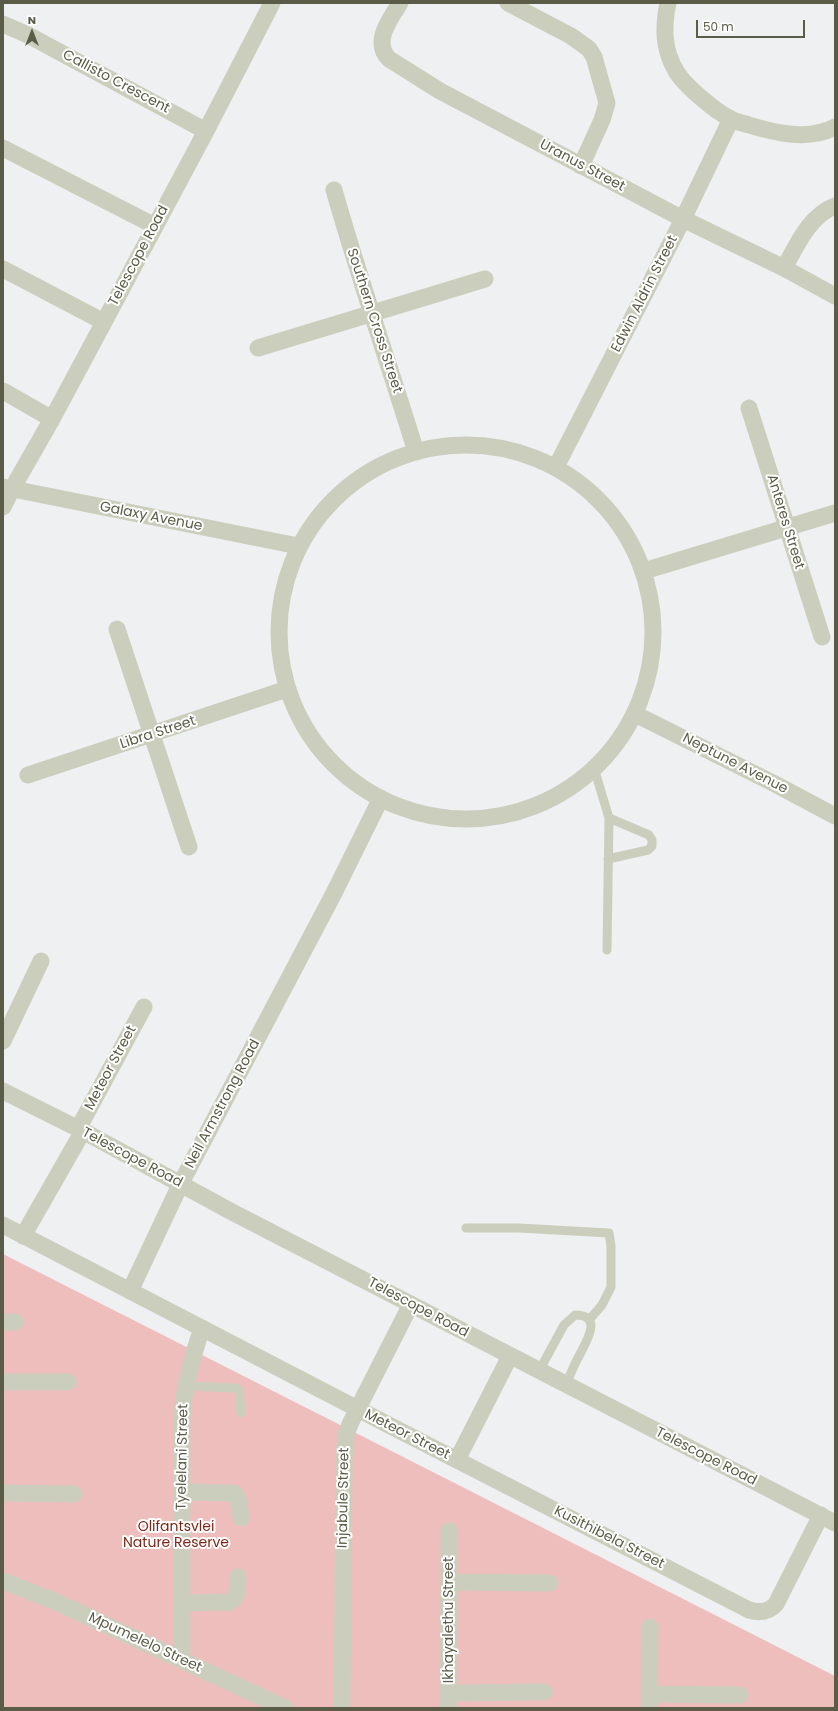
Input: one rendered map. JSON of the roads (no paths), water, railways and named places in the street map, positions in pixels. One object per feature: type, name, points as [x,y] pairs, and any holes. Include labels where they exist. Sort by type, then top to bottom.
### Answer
[{"type":"street","name":"Telescope Road","points":[[3,507],[7,488],[52,419],[206,131],[272,3]]},
{"type":"street","name":"Uranus Street","points":[[400,3],[383,36],[383,51],[389,59],[440,91],[581,166],[683,219],[784,268],[835,296]]},
{"type":"street","points":[[508,3],[577,39],[589,49],[594,57],[607,103],[602,120],[581,166]]},
{"type":"street","points":[[668,3],[664,34],[666,46],[677,72],[694,91],[731,119],[763,129],[795,135],[827,131],[835,127]]},
{"type":"street","name":"Callisto Crescent","points":[[3,24],[28,35],[206,131]]},
{"type":"street","name":"Edwin Aldrin Street","points":[[556,467],[683,219],[731,119]]},
{"type":"street","points":[[3,148],[155,226]]},
{"type":"street","name":"Southern Cross Street","points":[[334,190],[350,246],[373,313],[416,452]]},
{"type":"street","points":[[784,268],[813,221],[820,213],[835,206]]},
{"type":"street","points":[[3,269],[104,322]]},
{"type":"street","points":[[258,348],[485,279]]},
{"type":"street","points":[[3,391],[52,419]]},
{"type":"street","name":"Anteres Street","points":[[750,408],[822,637]]},
{"type":"street","points":[[473,444],[502,448],[523,454],[556,467],[585,487],[610,511],[630,540],[644,571],[652,607],[653,643],[648,679],[635,714],[610,752],[576,783],[543,802],[514,812],[492,817],[446,818],[409,809],[381,798],[359,786],[340,771],[323,753],[305,728],[296,712],[287,689],[279,653],[278,617],[285,580],[298,546],[320,514],[347,486],[380,465],[416,452],[444,446],[473,444]]},
{"type":"street","name":"Galaxy Avenue","points":[[7,488],[298,546]]},
{"type":"street","points":[[644,571],[835,513]]},
{"type":"street","points":[[117,629],[189,847]]},
{"type":"street","name":"Libra Street","points":[[28,775],[287,689]]},
{"type":"street","name":"Neptune Avenue","points":[[635,714],[775,784],[835,816]]},
{"type":"street","name":"Neil Armstrong Road","points":[[130,1291],[181,1183],[334,893],[381,798]]},
{"type":"street","points":[[3,1041],[41,961]]},
{"type":"street","name":"Meteor Street","points":[[23,1236],[144,1007]]},
{"type":"street","name":"Telescope Road","points":[[3,1092],[80,1130],[181,1183],[232,1212],[828,1519]]},
{"type":"street","points":[[3,1226],[202,1328],[357,1410]]},
{"type":"street","name":"Injabule Street","points":[[342,1708],[344,1460],[346,1434],[411,1304]]},
{"type":"street","name":"Tyelelani Street","points":[[182,1660],[182,1418],[185,1386],[202,1328]]},
{"type":"street","points":[[457,1460],[510,1356]]},
{"type":"street","points":[[3,1382],[68,1382]]},
{"type":"street","name":"Meteor Street","points":[[357,1410],[457,1460]]},
{"type":"street","name":"Kusithibela Street","points":[[457,1460],[753,1611],[765,1611],[771,1609],[776,1604],[828,1519]]},
{"type":"street","points":[[182,1492],[234,1493],[238,1498],[240,1518]]},
{"type":"street","points":[[3,1493],[74,1494]]},
{"type":"street","name":"Ikhayalethu Street","points":[[448,1701],[449,1531]]},
{"type":"street","points":[[182,1603],[229,1602],[234,1600],[236,1596],[238,1577]]},
{"type":"street","name":"Mpumelelo Street","points":[[3,1581],[54,1601],[285,1708]]},
{"type":"street","points":[[449,1582],[550,1583]]},
{"type":"street","points":[[650,1628],[649,1701],[740,1695]]},
{"type":"street","points":[[448,1701],[544,1692]]},
{"type":"lane","points":[[594,768],[609,818],[607,950]]},
{"type":"lane","points":[[608,859],[648,850],[652,846],[652,840],[649,835],[609,818]]},
{"type":"lane","points":[[466,1228],[519,1228],[609,1233],[612,1246],[611,1287],[602,1305],[589,1320]]},
{"type":"lane","points":[[539,1371],[556,1337],[571,1317],[580,1315],[589,1320]]},
{"type":"lane","points":[[566,1385],[589,1337],[591,1331],[589,1320]]},
{"type":"lane","points":[[185,1386],[236,1388],[239,1390],[240,1413]]},
{"type":"park label","name":"Olifantsvlei Nature Reserve","points":[[176,1536]]}]
